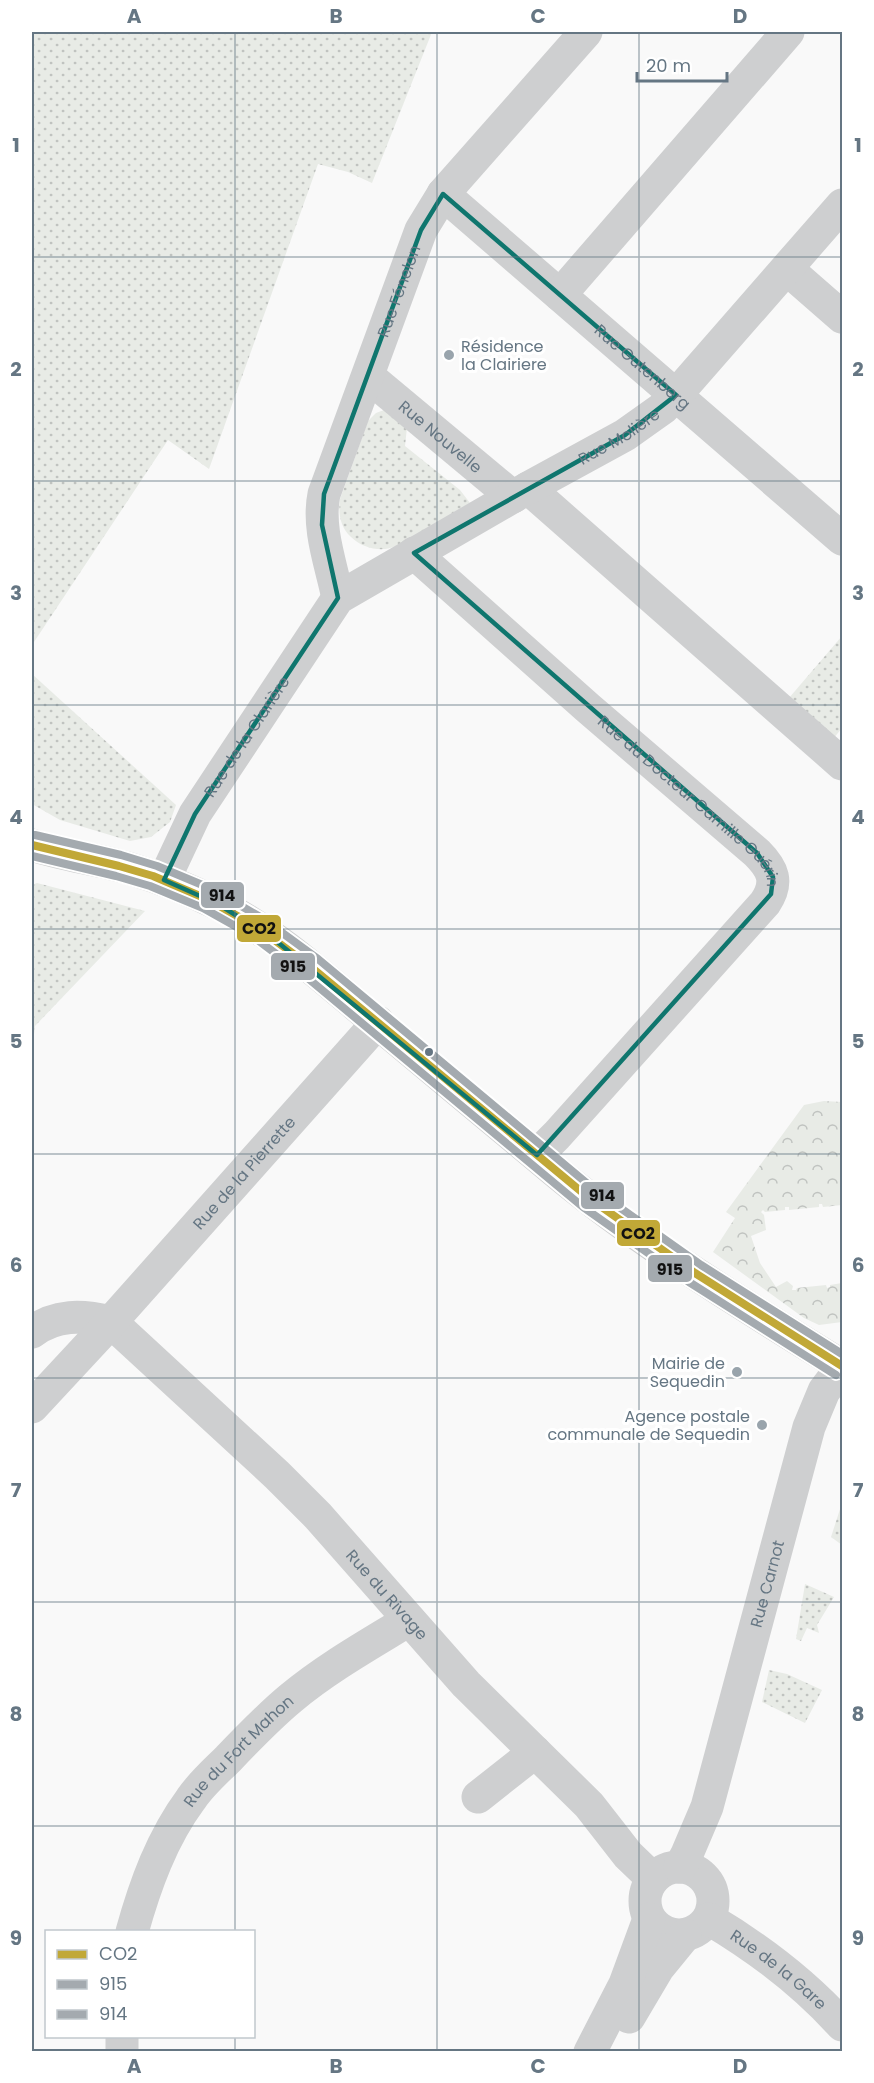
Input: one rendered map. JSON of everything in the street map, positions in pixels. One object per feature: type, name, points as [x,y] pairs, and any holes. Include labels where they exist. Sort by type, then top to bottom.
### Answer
[{"type":"street","name":"Rue Fénelon","points":[[338,598],[322,525],[324,494],[421,230],[443,194],[586,32]]},
{"type":"street","points":[[560,295],[788,32]]},
{"type":"street","name":"Rue Gutenberg","points":[[443,194],[843,539]]},
{"type":"street","name":"Rue Molière","points":[[338,598],[520,492],[624,435],[655,414],[676,395],[843,205]]},
{"type":"street","points":[[787,269],[843,317]]},
{"type":"street","name":"Rue Nouvelle","points":[[369,376],[520,492],[843,764]]},
{"type":"street","name":"Rue du Docteur Camille Guérin","points":[[414,553],[588,708],[757,853],[765,861],[773,877],[771,894],[765,903],[537,1155]]},
{"type":"street","name":"Rue de la Clarière","points":[[164,880],[195,814],[338,598]]},
{"type":"street","points":[[38,850],[130,869],[164,880],[218,904],[250,922],[285,947],[537,1155],[635,1232],[843,1366]]},
{"type":"street","name":"Rue de la Pierrette","points":[[32,1407],[111,1322],[378,1022]]},
{"type":"street","points":[[32,1332],[46,1323],[76,1316],[111,1322]]},
{"type":"street","name":"Rue du Rivage","points":[[111,1322],[318,1516],[466,1684],[589,1805],[628,1855],[680,1875]]},
{"type":"street","name":"Rue Carnot","points":[[680,1875],[710,1850],[707,1807],[808,1427],[824,1391],[843,1366]]},
{"type":"street","name":"Rue du Fort Mahon","points":[[133,1930],[145,1886],[155,1862],[192,1797],[260,1726],[291,1698],[338,1663],[409,1620]]},
{"type":"street","points":[[478,1797],[535,1752]]},
{"type":"street","points":[[608,2052],[658,1968],[697,1927],[713,1909],[712,1889],[680,1875],[647,1888],[645,1909],[656,1927],[675,1936],[697,1927]]},
{"type":"street","points":[[590,2052],[625,1984],[650,1919]]},
{"type":"street","name":"Rue de la Gare","points":[[697,1927],[730,1931],[780,1967],[843,2025]]},
{"type":"highlighted area","points":[[443,194],[676,395],[625,435],[414,553],[757,853],[773,877],[771,894],[537,1155],[275,940],[218,904],[164,880],[195,814],[338,598],[322,525],[324,494],[421,230]]},
{"type":"green space","points":[[32,32],[432,32],[372,183],[348,172],[318,164],[209,469],[168,440],[32,645]]},
{"type":"green space","points":[[384,410],[408,418],[405,446],[460,490],[470,503],[403,543],[380,549],[363,545],[347,533],[341,520],[339,504],[368,421],[376,413]]},
{"type":"green space","points":[[842,636],[842,728],[829,744],[783,705]]},
{"type":"green space","points":[[32,674],[176,805],[170,822],[151,837],[130,841],[60,820],[32,804]]},
{"type":"green space","points":[[37,883],[145,911],[35,1026],[32,1051],[32,885]]},
{"type":"green space","points":[[824,1101],[842,1102],[842,1205],[823,1207],[819,1204],[819,1207],[789,1210],[789,1207],[785,1207],[785,1210],[765,1212],[763,1210],[761,1212],[764,1215],[766,1230],[751,1236],[760,1263],[776,1287],[787,1281],[793,1286],[792,1290],[826,1285],[827,1288],[830,1285],[842,1283],[842,1322],[819,1325],[804,1318],[713,1252],[735,1218],[726,1212],[804,1105]]},
{"type":"green space","points":[[842,1503],[842,1545],[831,1537]]},
{"type":"green space","points":[[805,1584],[834,1597],[817,1625],[819,1633],[807,1628],[801,1641],[796,1639]]},
{"type":"green space","points":[[769,1670],[787,1674],[822,1690],[805,1723],[762,1702]]},
{"type":"transit line","name":"914","points":[[35,835],[157,866],[212,889],[262,918],[318,959],[595,1190],[701,1265],[842,1354]]},
{"type":"transit line","name":"CO2","points":[[32,845],[153,876],[207,899],[257,927],[311,967],[589,1198],[695,1273],[842,1366]]},
{"type":"transit line","name":"915","points":[[32,856],[150,886],[203,908],[251,935],[304,975],[583,1207],[689,1282],[836,1375]]},
{"type":"place","name":"Résidence la Clairiere","points":[[449,355]]},
{"type":"place","name":"Mairie de Sequedin","points":[[737,1372]]},
{"type":"place","name":"Agence postale communale de Sequedin","points":[[762,1425]]}]
